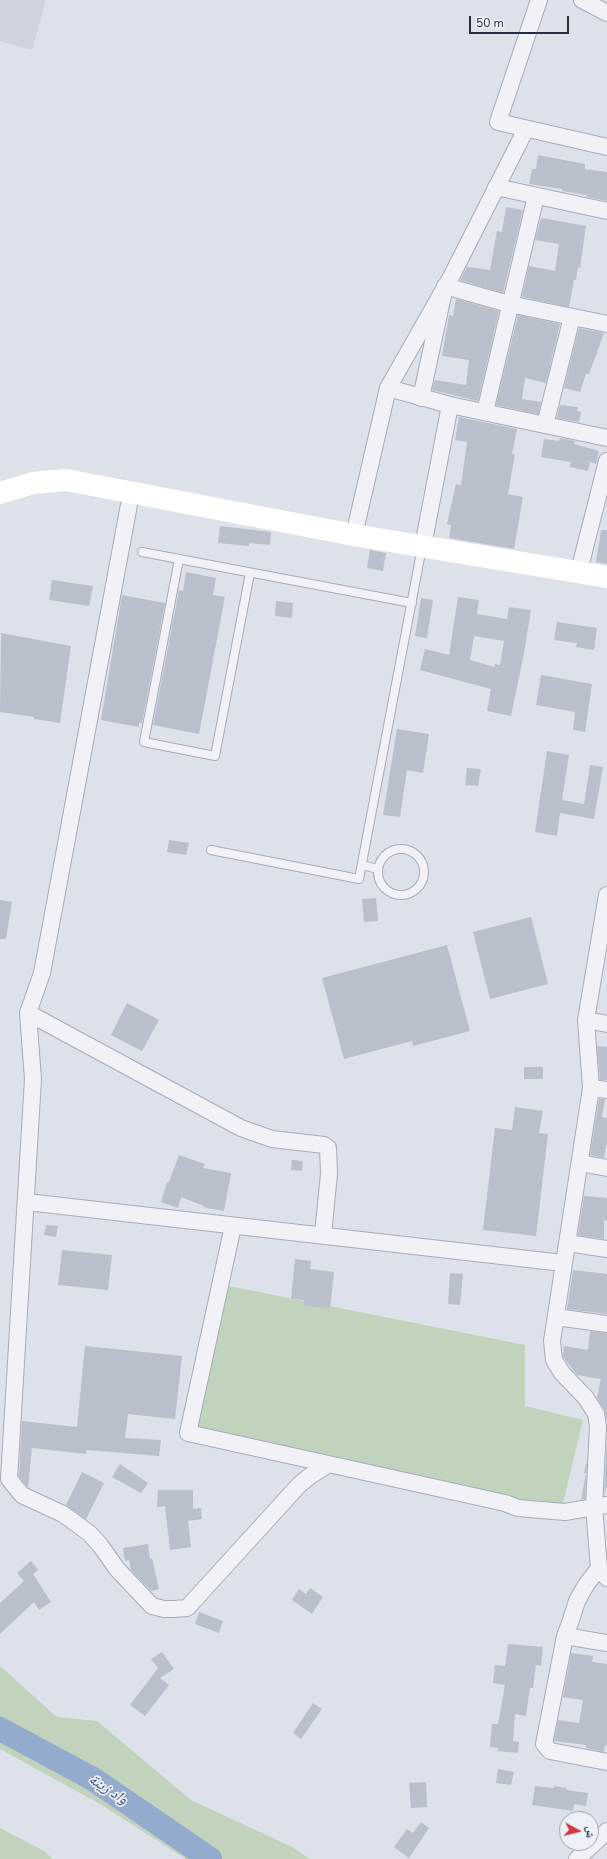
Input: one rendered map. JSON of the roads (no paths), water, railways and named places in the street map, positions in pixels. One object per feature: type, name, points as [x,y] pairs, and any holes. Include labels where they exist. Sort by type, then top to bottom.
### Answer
[{"type":"street","points":[[539,0],[498,122],[607,147]]},
{"type":"street","points":[[582,0],[607,13]]},
{"type":"street","points":[[354,535],[388,388],[445,286],[526,129]]},
{"type":"street","points":[[496,187],[607,211]]},
{"type":"street","points":[[486,412],[509,304],[536,196]]},
{"type":"street","points":[[445,286],[509,304],[607,324]]},
{"type":"street","points":[[421,398],[445,286]]},
{"type":"street","points":[[545,425],[572,317]]},
{"type":"street","points":[[388,388],[450,405],[607,438]]},
{"type":"street","points":[[423,546],[450,405]]},
{"type":"street","points":[[579,571],[607,461]]},
{"type":"street","points":[[0,493],[33,483],[66,480],[87,483],[132,494],[354,535],[579,571],[607,577]]},
{"type":"street","points":[[132,494],[42,973],[28,1013],[33,1080],[27,1202],[9,1479],[22,1495],[63,1514],[89,1533],[100,1545],[117,1569],[152,1606],[164,1609],[174,1609],[186,1608],[299,1485],[329,1464]]},
{"type":"street","points":[[607,895],[603,939],[586,1020],[591,1088],[552,1341],[554,1360],[562,1373],[586,1398],[596,1414],[598,1426],[603,1573],[586,1585],[577,1601],[566,1636],[544,1744],[550,1751],[607,1762]]},
{"type":"street","points":[[28,1013],[241,1128],[272,1139],[324,1145],[328,1148],[328,1174],[322,1234]]},
{"type":"street","points":[[586,1020],[607,1024]]},
{"type":"street","points":[[591,1088],[607,1090]]},
{"type":"street","points":[[580,1163],[607,1168]]},
{"type":"street","points":[[27,1202],[233,1226],[322,1234],[563,1263]]},
{"type":"street","points":[[233,1226],[188,1434],[505,1503],[518,1508],[565,1512],[600,1506]]},
{"type":"street","points":[[568,1243],[607,1249]]},
{"type":"street","points":[[556,1317],[607,1324]]},
{"type":"street","points":[[566,1636],[607,1643]]},
{"type":"street","points":[[577,1859],[607,1831]]},
{"type":"lane","points":[[211,850],[359,879],[423,546]]},
{"type":"lane","points":[[142,552],[412,604]]},
{"type":"lane","points":[[178,559],[144,742],[216,756],[250,573]]},
{"type":"lane","points":[[397,848],[411,850],[422,860],[425,875],[419,888],[406,896],[392,894],[381,884],[378,869],[384,856],[397,848]]},
{"type":"lane","points":[[362,865],[378,869]]},
{"type":"waterway","name":"واد زينة","points":[[0,1729],[93,1779],[210,1859]]}]
